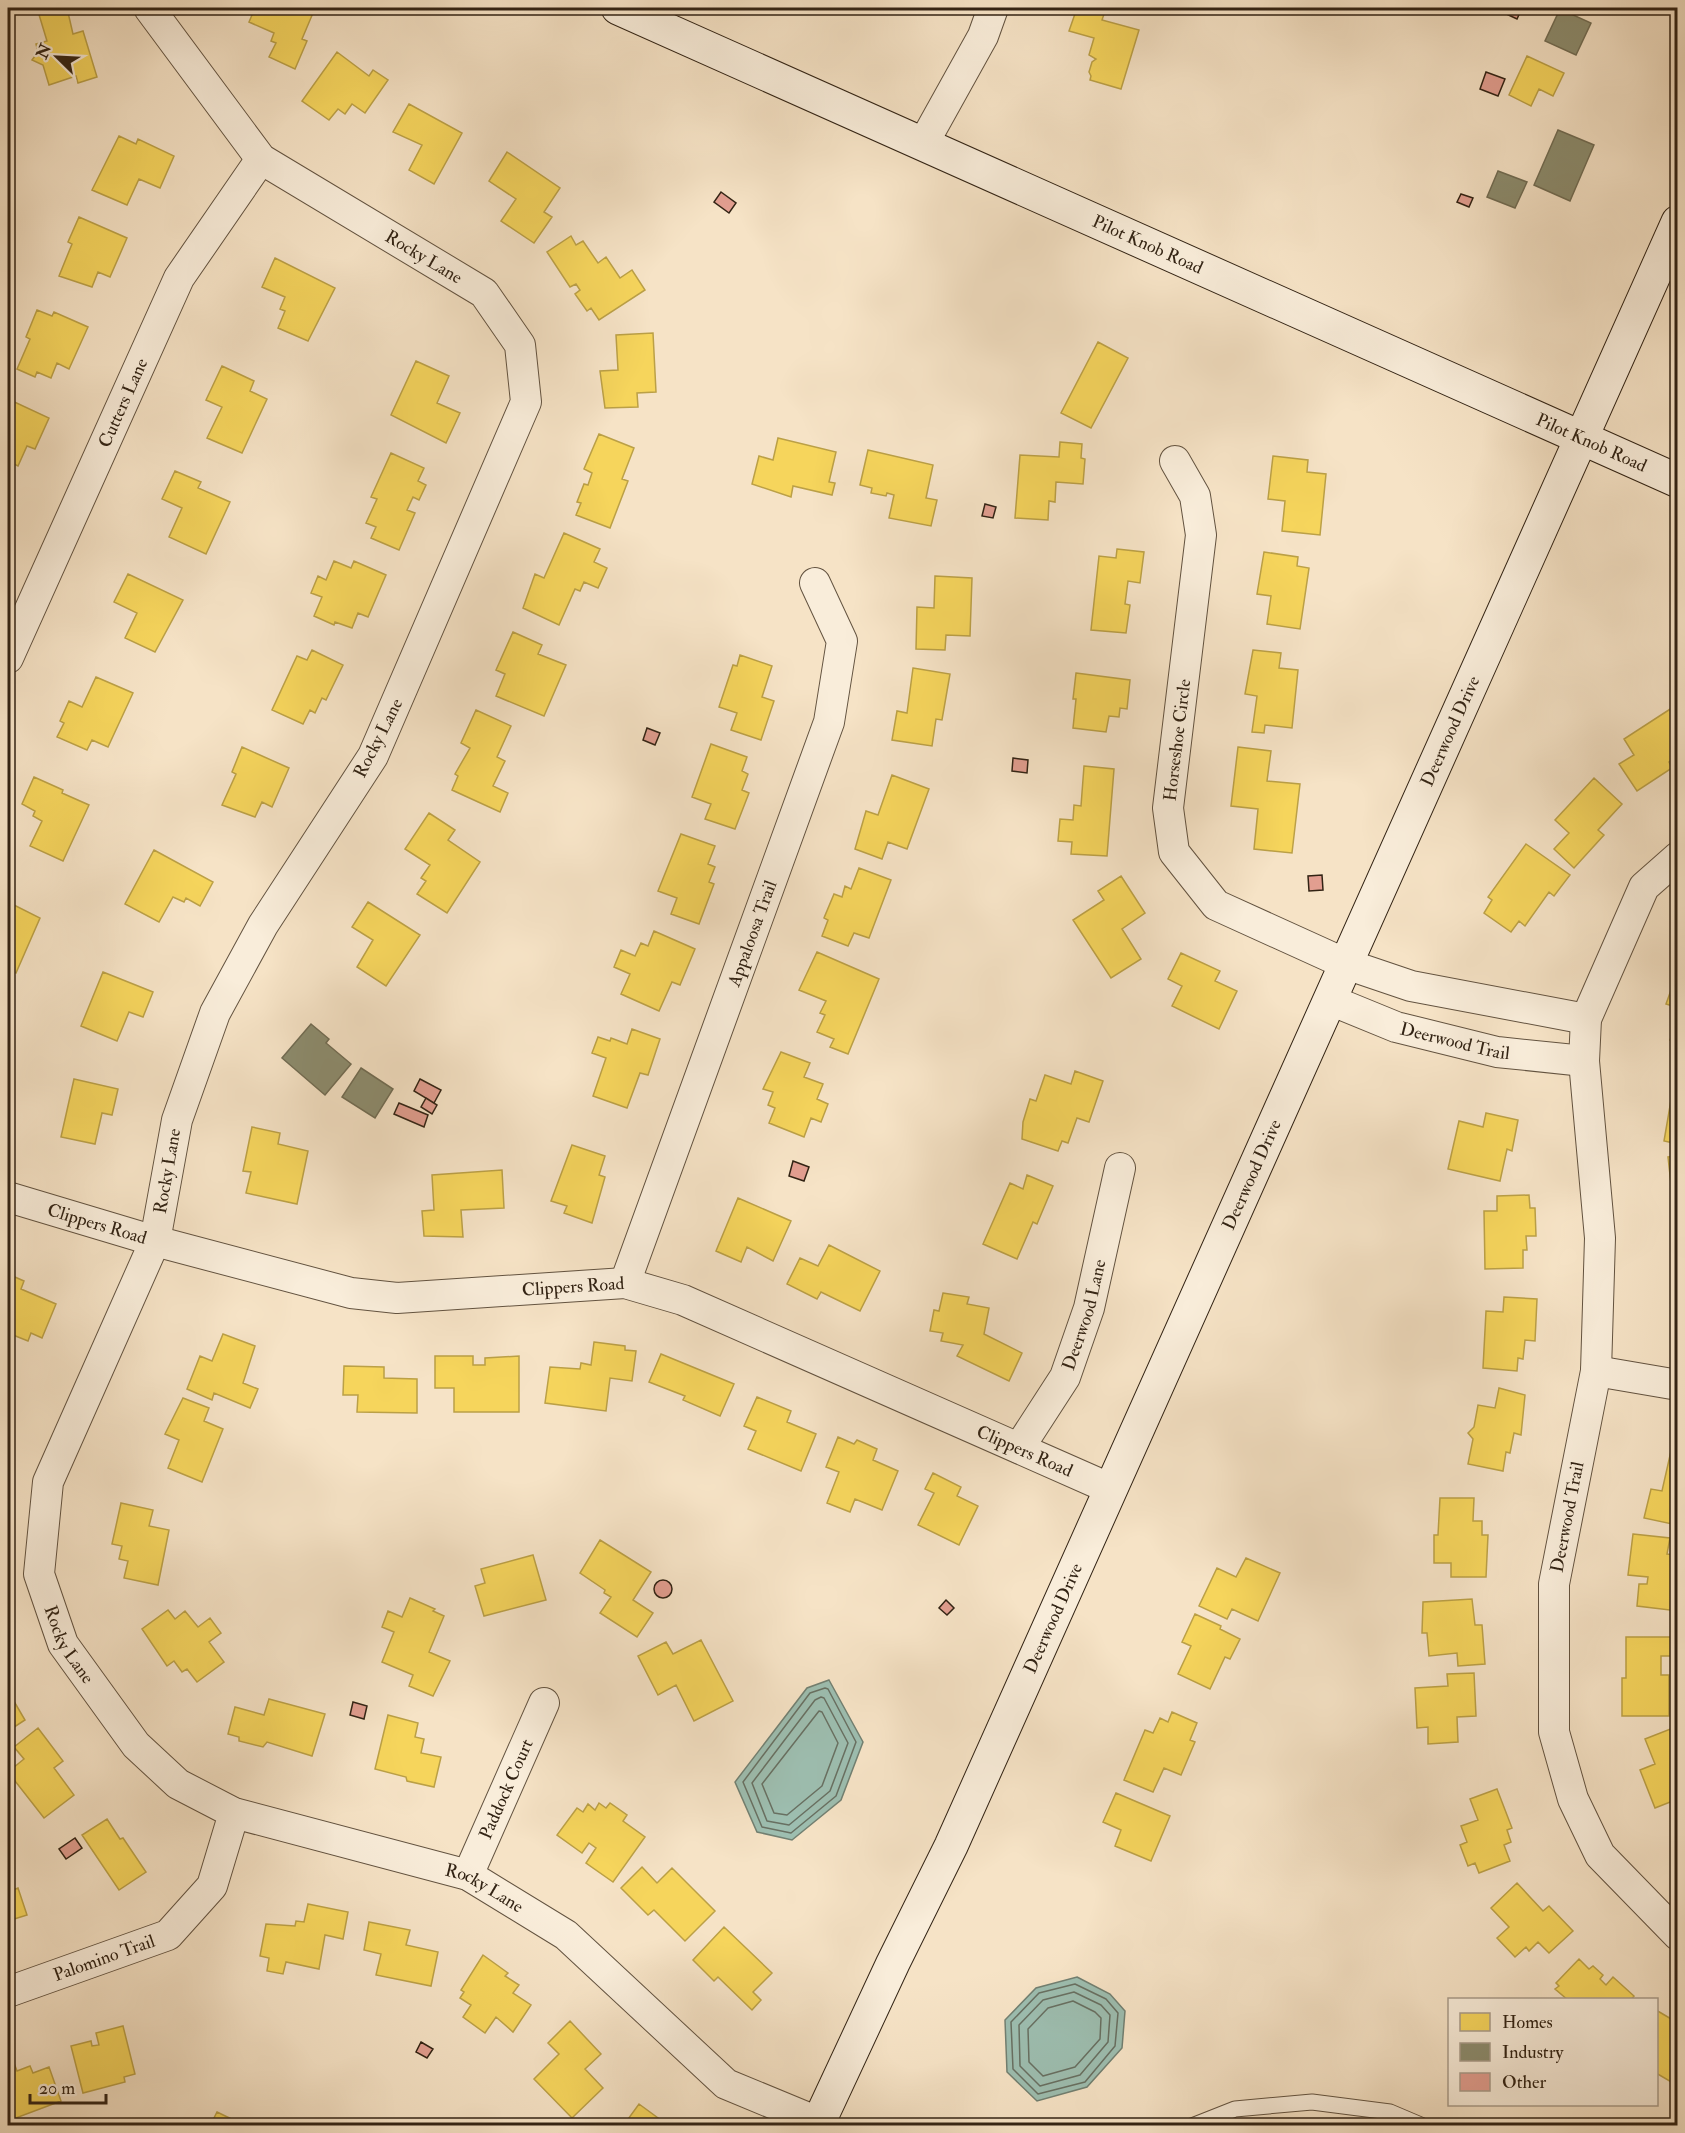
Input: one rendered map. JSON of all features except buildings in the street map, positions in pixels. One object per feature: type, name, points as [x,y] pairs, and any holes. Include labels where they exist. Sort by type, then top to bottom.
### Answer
[{"type":"street","name":"Rocky Lane","points":[[149,8],[261,159],[484,293],[520,345],[526,402],[374,756],[263,925],[215,1013],[177,1120],[155,1241],[48,1482],[39,1574],[63,1644],[136,1745],[178,1784],[234,1813],[468,1875],[566,1935],[726,2084],[820,2124]]},
{"type":"street","name":"Pilot Knob Road","points":[[618,8],[1677,481]]},
{"type":"street","points":[[923,144],[983,36],[993,8]]},
{"type":"street","name":"Cutters Lane","points":[[8,658],[179,278],[261,159]]},
{"type":"street","name":"Deerwood Drive","points":[[820,2124],[893,1963],[951,1846],[1677,222]]},
{"type":"street","name":"Horseshoe Circle","points":[[1174,461],[1195,496],[1201,535],[1168,808],[1174,852],[1216,905],[1346,964]]},
{"type":"street","name":"Appaloosa Trail","points":[[625,1283],[829,722],[842,641],[815,583]]},
{"type":"street","name":"Deerwood Trail","points":[[1677,857],[1644,887],[1586,1019],[1584,1061],[1600,1238],[1596,1371],[1554,1584],[1554,1732],[1573,1799],[1600,1855],[1677,1935]]},
{"type":"street","points":[[1346,964],[1411,986],[1586,1019]]},
{"type":"street","name":"Deerwood Trail","points":[[1330,1000],[1396,1027],[1497,1052],[1584,1061]]},
{"type":"street","name":"Deerwood Lane","points":[[1019,1448],[1065,1377],[1089,1308],[1120,1168]]},
{"type":"street","name":"Clippers Road","points":[[8,1197],[155,1241],[351,1293],[397,1298],[625,1283],[683,1299],[1111,1489]]},
{"type":"street","points":[[1596,1371],[1677,1385]]},
{"type":"street","name":"Paddock Court","points":[[468,1875],[544,1703]]},
{"type":"street","name":"Palomino Trail","points":[[8,1992],[168,1935],[212,1886],[234,1813]]},
{"type":"lane","points":[[1192,2126],[1235,2109],[1312,2102],[1390,2112],[1423,2126]]},
{"type":"water","points":[[829,1680],[863,1742],[841,1800],[792,1840],[757,1832],[735,1782],[807,1688]]},
{"type":"water","points":[[1077,1977],[1110,1994],[1125,2011],[1122,2048],[1087,2087],[1037,2101],[1007,2072],[1005,2020],[1036,1988]]}]
